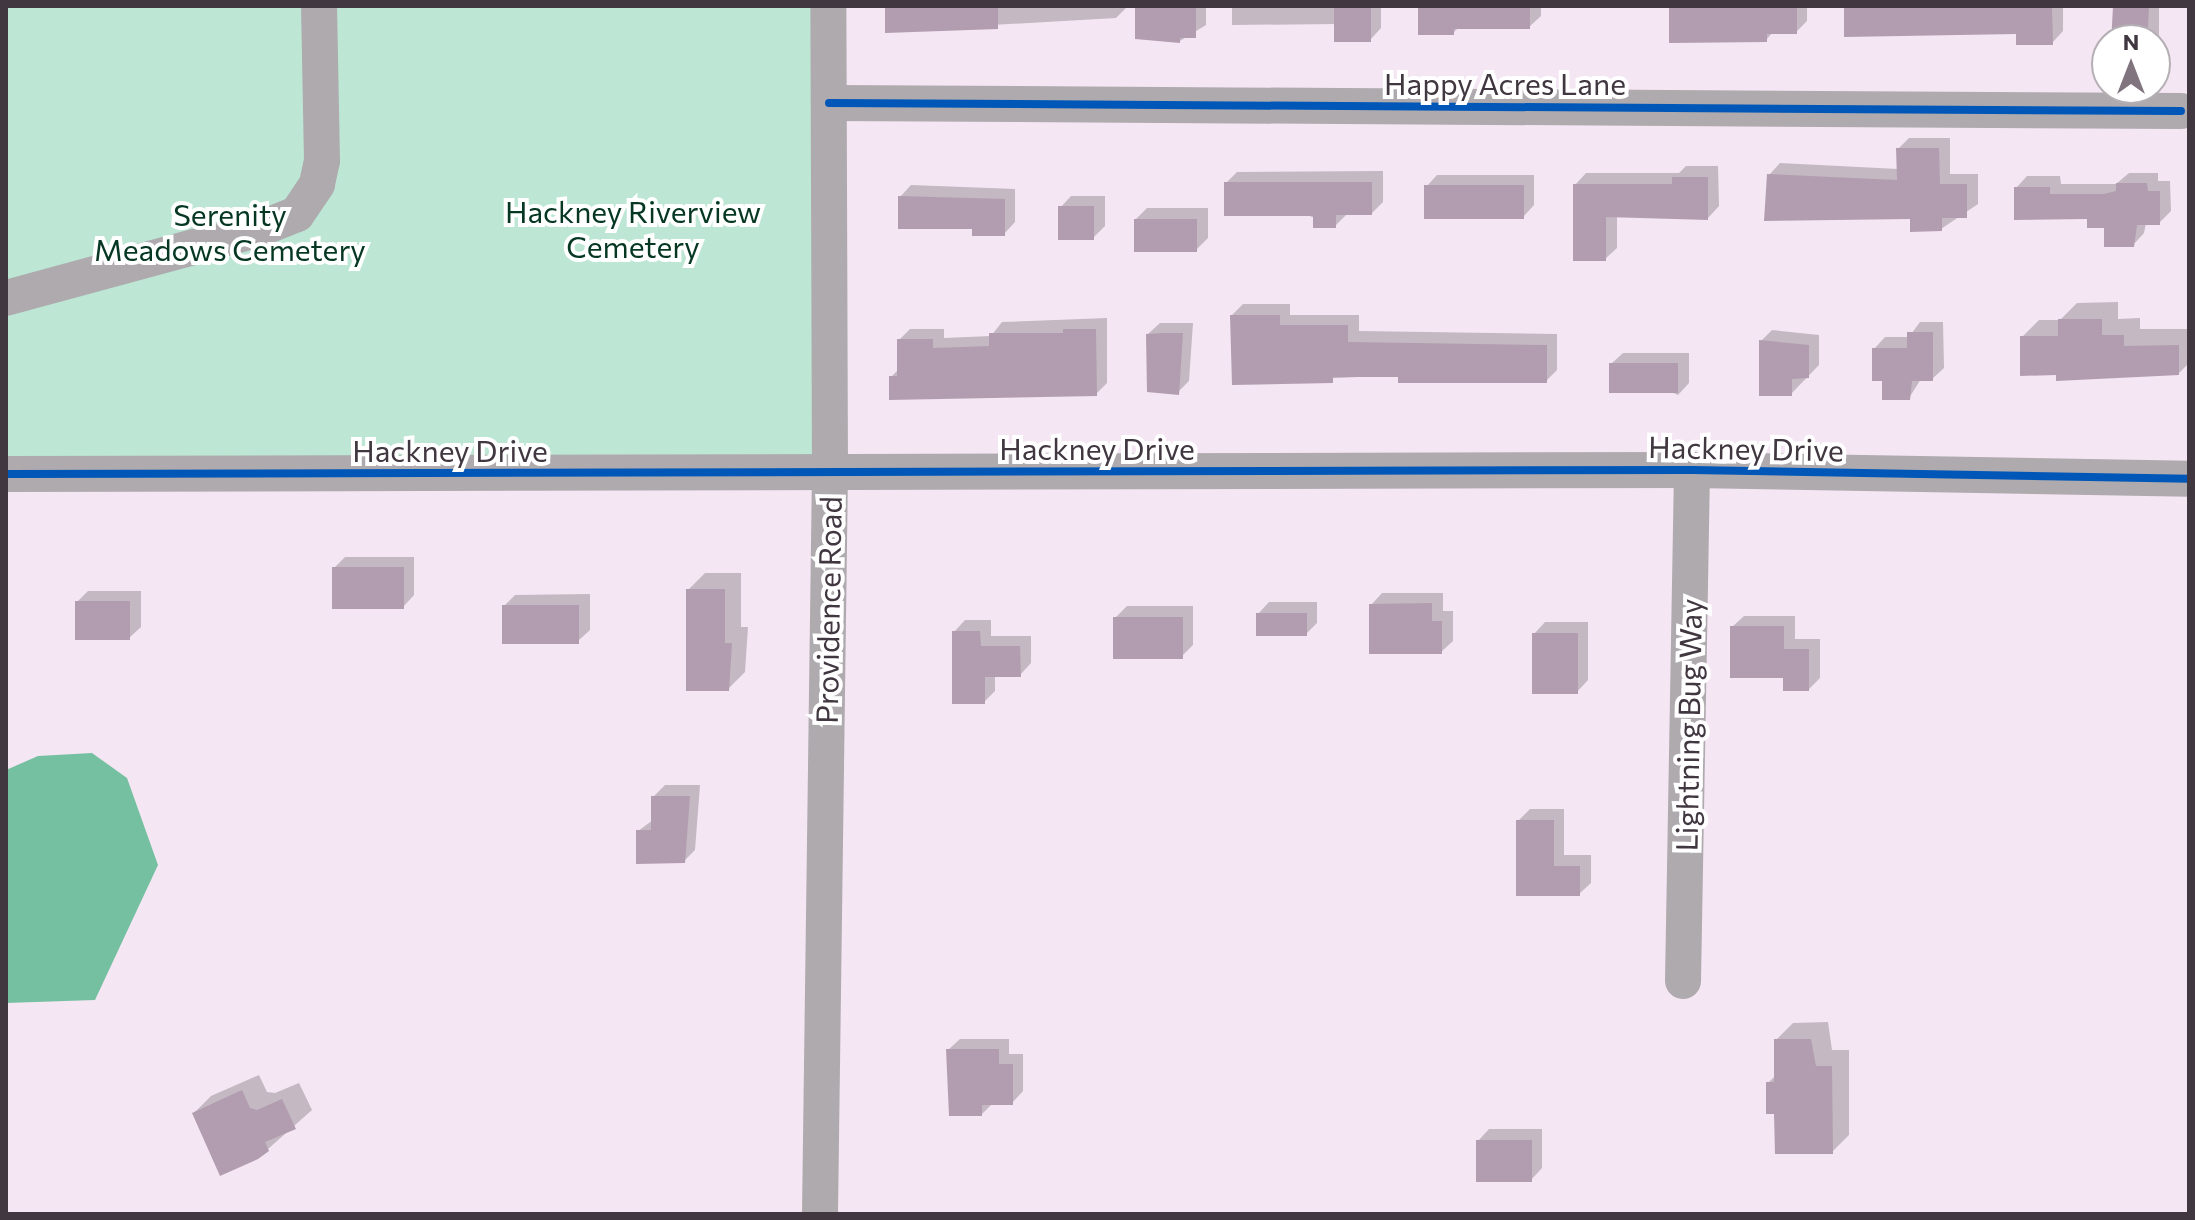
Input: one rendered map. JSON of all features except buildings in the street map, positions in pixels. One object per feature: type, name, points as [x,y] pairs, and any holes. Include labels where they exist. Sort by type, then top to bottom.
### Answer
[{"type":"street","points":[[6,298],[257,230],[297,214],[309,201],[322,161],[319,6]]},
{"type":"street","name":"Providence Road","points":[[820,1214],[830,473],[828,6]]},
{"type":"street","name":"Happy Acres Lane","points":[[829,103],[2181,111]]},
{"type":"street","name":"Hackney Drive","points":[[6,474],[1692,470],[2189,479]]},
{"type":"street","name":"Lightning Bug Way","points":[[1683,981],[1692,470]]},
{"type":"green space","points":[[6,6],[812,6],[812,472],[6,472]]},
{"type":"shaded area","points":[[92,753],[127,778],[158,865],[95,1000],[6,1003],[6,770],[38,756]]},
{"type":"cycle path","points":[[829,103],[2181,111]]},
{"type":"cycle path","points":[[6,474],[1692,470],[2189,479]]},
{"type":"park label","name":"Hackney Riverview Cemetery","points":[[633,228]]},
{"type":"park label","name":"Serenity Meadows Cemetery","points":[[230,231]]}]
